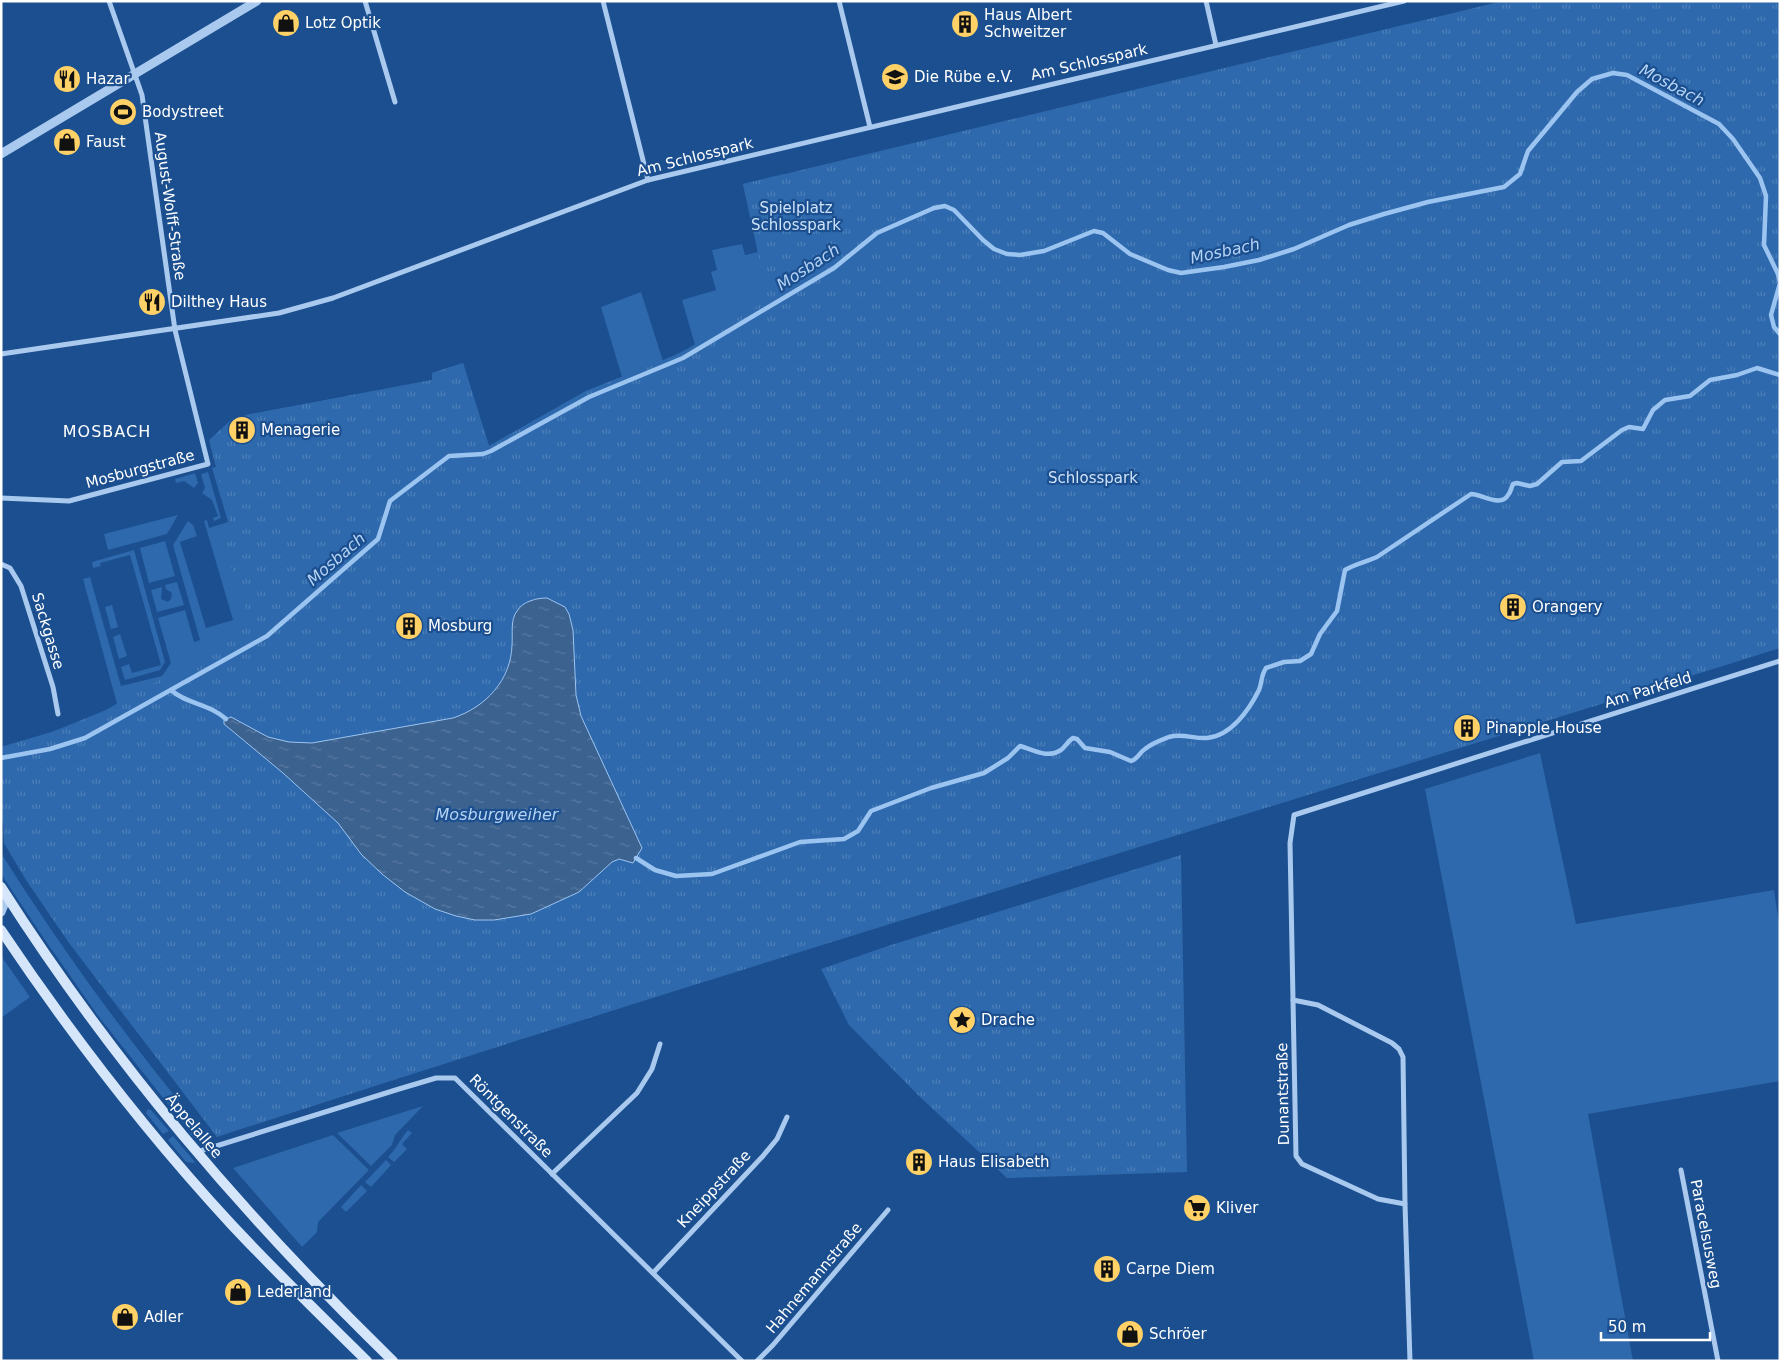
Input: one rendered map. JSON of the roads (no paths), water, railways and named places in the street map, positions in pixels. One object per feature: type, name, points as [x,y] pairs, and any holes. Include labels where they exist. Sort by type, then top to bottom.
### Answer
[{"type":"main road","name":"Äppelallee","points":[[1,888],[92,1019],[196,1152],[291,1260],[393,1361]]},
{"type":"main road","points":[[1,930],[86,1049],[154,1136],[261,1255],[367,1361]]},
{"type":"street","name":"August-Wolff-Straße","points":[[109,1],[142,95],[175,330]]},
{"type":"street","points":[[1,154],[257,1]]},
{"type":"street","points":[[365,1],[395,102]]},
{"type":"street","points":[[603,1],[648,180]]},
{"type":"street","points":[[839,1],[870,127]]},
{"type":"street","points":[[1206,1],[1216,45]]},
{"type":"street","name":"Am Schlosspark","points":[[1,354],[263,317],[333,298],[648,180],[1404,1]]},
{"type":"street","name":"Mosburgstraße","points":[[1,498],[69,501],[208,464],[175,330]]},
{"type":"street","name":"Sackgasse","points":[[1,564],[10,568],[21,586],[50,679],[58,714]]},
{"type":"street","name":"Am Parkfeld","points":[[1294,815],[1780,661]]},
{"type":"street","name":"Dunantstraße","points":[[1294,815],[1290,843],[1298,1160],[1378,1199],[1405,1204]]},
{"type":"street","points":[[1,912],[7,897]]},
{"type":"street","points":[[1294,1000],[1318,1005],[1392,1043],[1399,1049],[1403,1057],[1410,1361]]},
{"type":"street","points":[[552,1174],[638,1093],[652,1069],[660,1044]]},
{"type":"street","name":"Röntgenstraße","points":[[196,1152],[408,1086],[436,1078],[455,1078],[742,1361]]},
{"type":"street","name":"Kneippstraße","points":[[653,1273],[763,1156],[777,1139],[786,1117]]},
{"type":"street","name":"Paracelsusweg","points":[[1681,1170],[1718,1361]]},
{"type":"street","name":"Hahnemannstraße","points":[[757,1361],[773,1345],[888,1210]]},
{"type":"water","name":"Mosburgweiher","points":[[547,598],[565,607],[569,614],[573,630],[576,695],[581,716],[642,848],[633,863],[619,859],[612,862],[579,892],[531,914],[494,920],[475,920],[435,909],[405,892],[361,854],[338,823],[283,773],[224,724],[224,720],[231,717],[268,737],[289,742],[312,743],[453,718],[476,707],[502,681],[511,658],[515,615],[526,602]]},
{"type":"waterway","name":"Mosbach","points":[[1,758],[50,749],[85,738],[267,636],[378,539],[390,501],[449,456],[483,454],[491,451],[589,397],[683,358],[834,268],[877,233],[934,208],[945,206],[954,210],[983,240],[994,249],[1007,254],[1020,255],[1044,251],[1094,231],[1103,233],[1130,254],[1168,270],[1181,273],[1224,267],[1259,260],[1294,249],[1349,225],[1384,214],[1428,202],[1504,187],[1520,174],[1528,151],[1577,92],[1592,79],[1613,73],[1627,75],[1719,124],[1733,139],[1760,178],[1766,196],[1764,245],[1778,274],[1780,283],[1771,315],[1774,327],[1780,334]]},
{"type":"waterway","points":[[636,858],[655,870],[676,876],[712,874],[800,842],[844,839],[858,831],[871,811],[931,788],[984,773],[1008,758],[1020,746],[1040,753],[1051,754],[1061,750],[1073,738],[1077,739],[1085,748],[1110,752],[1131,761],[1151,745],[1169,737],[1207,738],[1216,736],[1238,721],[1250,706],[1259,690],[1266,668],[1284,662],[1300,661],[1311,654],[1320,634],[1337,611],[1345,570],[1377,557],[1471,494],[1496,500],[1505,499],[1513,484],[1530,486],[1537,484],[1562,462],[1581,461],[1622,430],[1629,427],[1643,429],[1653,410],[1665,400],[1690,396],[1710,380],[1737,375],[1757,368],[1780,375]]},
{"type":"waterway","points":[[171,690],[177,695],[213,710],[226,719]]},
{"type":"place","name":"Lotz Optik","points":[[286,23]]},
{"type":"place","name":"Haus Albert Schweitzer","points":[[965,24]]},
{"type":"place","name":"Die Rübe e.V.","points":[[895,77]]},
{"type":"place","name":"Hazar","points":[[67,79]]},
{"type":"place","name":"Bodystreet","points":[[123,112]]},
{"type":"place","name":"Faust","points":[[67,142]]},
{"type":"place","name":"Dilthey Haus","points":[[152,302]]},
{"type":"place","name":"Menagerie","points":[[242,430]]},
{"type":"place","name":"Orangery","points":[[1513,607]]},
{"type":"place","name":"Mosburg","points":[[409,626]]},
{"type":"place","name":"Pinapple House","points":[[1467,728]]},
{"type":"place","name":"Drache","points":[[962,1020]]},
{"type":"place","name":"Haus Elisabeth","points":[[919,1162]]},
{"type":"place","name":"Kliver","points":[[1197,1208]]},
{"type":"place","name":"Carpe Diem","points":[[1107,1269]]},
{"type":"place","name":"Lederland","points":[[238,1292]]},
{"type":"place","name":"Adler","points":[[125,1317]]},
{"type":"place","name":"Schröer","points":[[1130,1334]]},
{"type":"district","name":"MOSBACH","points":[[107,431]]},
{"type":"park label","name":"Spielplatz Schlosspark","points":[[796,216]]},
{"type":"park label","name":"Schlosspark","points":[[1093,478]]}]
